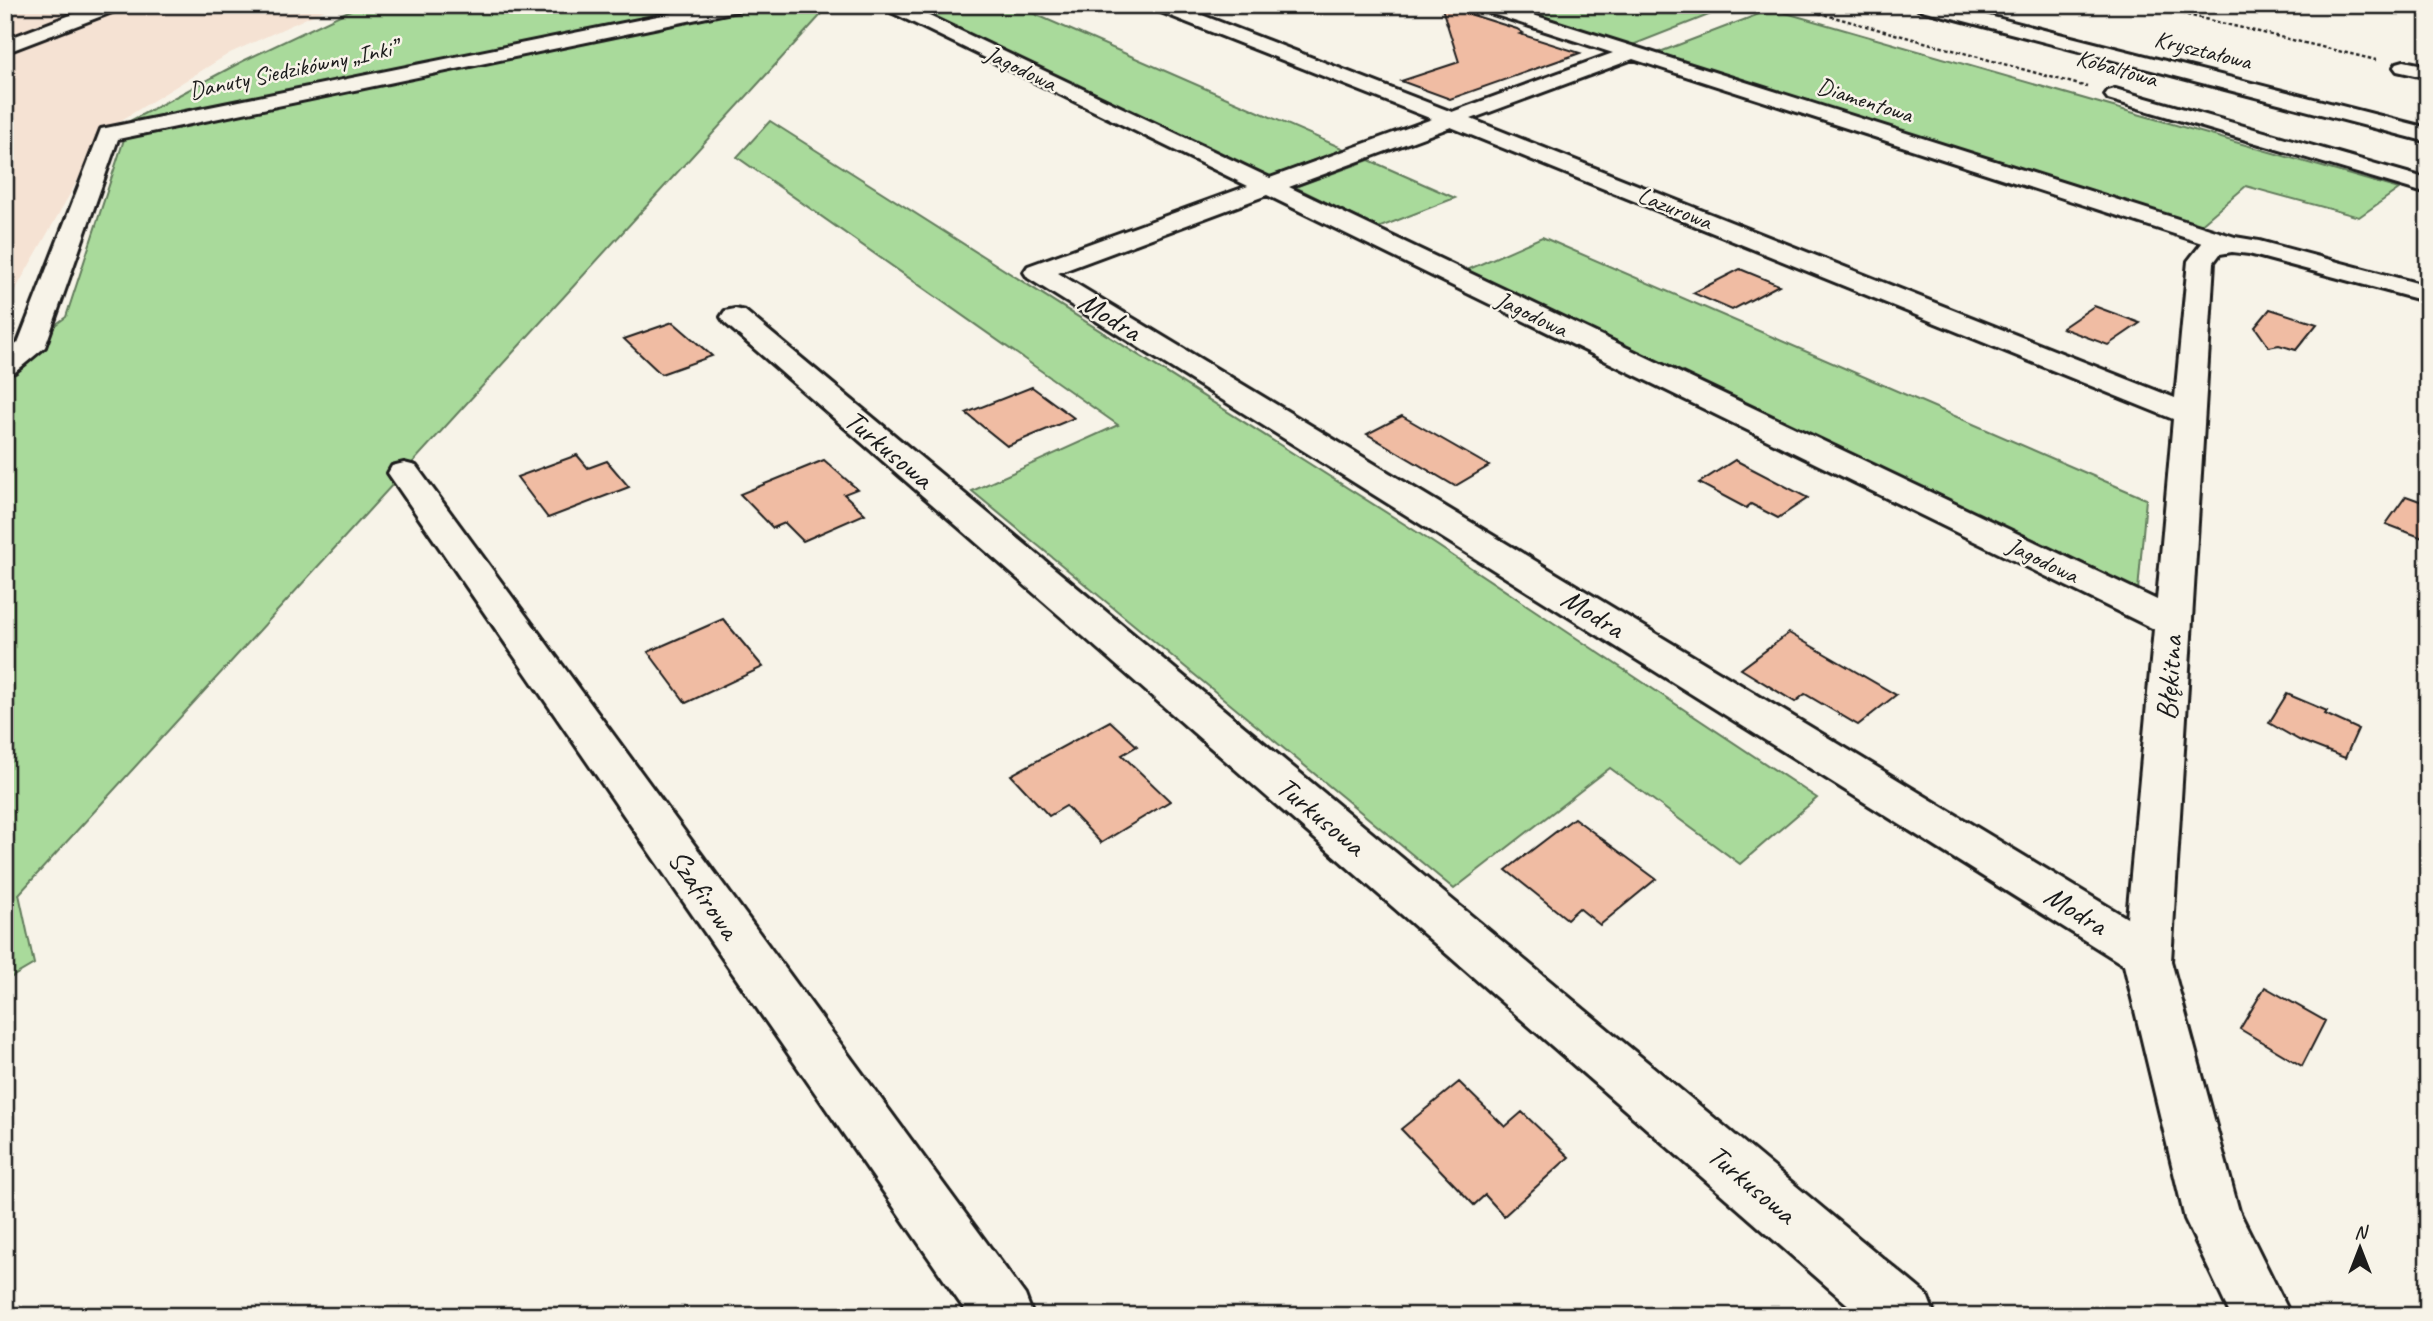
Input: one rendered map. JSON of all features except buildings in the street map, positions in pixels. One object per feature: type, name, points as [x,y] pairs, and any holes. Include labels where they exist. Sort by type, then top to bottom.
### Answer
[{"type":"street","points":[[5,47],[114,5]]},
{"type":"street","name":"Danuty Siedzikówny „Inki”","points":[[5,366],[31,347],[109,134],[741,5]]},
{"type":"street","name":"Jagodowa","points":[[891,5],[2174,622]]},
{"type":"street","name":"Lazurowa","points":[[1159,5],[2189,414]]},
{"type":"street","name":"Diamentowa","points":[[1483,5],[2232,244]]},
{"type":"street","name":"Kryształowa","points":[[1924,5],[2428,135]]},
{"type":"street","points":[[1269,187],[1631,53]]},
{"type":"street","points":[[2404,67],[2428,72]]},
{"type":"street","name":"Kobaltowa","points":[[2115,95],[2428,187]]},
{"type":"street","name":"Modra","points":[[1269,187],[1037,272],[2148,955]]},
{"type":"street","points":[[2232,244],[2309,260],[2428,294]]},
{"type":"street","name":"Błękitna","points":[[2232,244],[2211,248],[2201,261],[2147,961],[2213,1219],[2262,1316]]},
{"type":"street","name":"Turkusowa","points":[[735,317],[1906,1316]]},
{"type":"street","name":"Szafirowa","points":[[404,473],[1004,1316]]},
{"type":"path","name":"Kobaltowa","points":[[1790,5],[2115,95]]},
{"type":"path","points":[[2146,5],[2404,67]]},
{"type":"shaded area","points":[[5,5],[335,5],[230,53],[107,129],[5,308]]},
{"type":"green space","points":[[361,5],[830,5],[19,894],[34,964],[5,981],[5,361],[66,317],[130,121],[243,61]]},
{"type":"green space","points":[[908,5],[1014,5],[1344,149],[1269,177]]},
{"type":"green space","points":[[1503,5],[1734,5],[1630,46]]},
{"type":"green space","points":[[1772,9],[2399,189],[2359,217],[2246,186],[2199,226],[1652,55]]},
{"type":"green space","points":[[770,121],[1420,534],[1817,798],[1740,864],[1610,768],[1454,889],[972,491],[1118,425],[737,157]]},
{"type":"green space","points":[[1369,160],[1455,198],[1378,228],[1295,187]]},
{"type":"green space","points":[[1542,237],[2146,499],[2138,591],[1467,270]]}]
